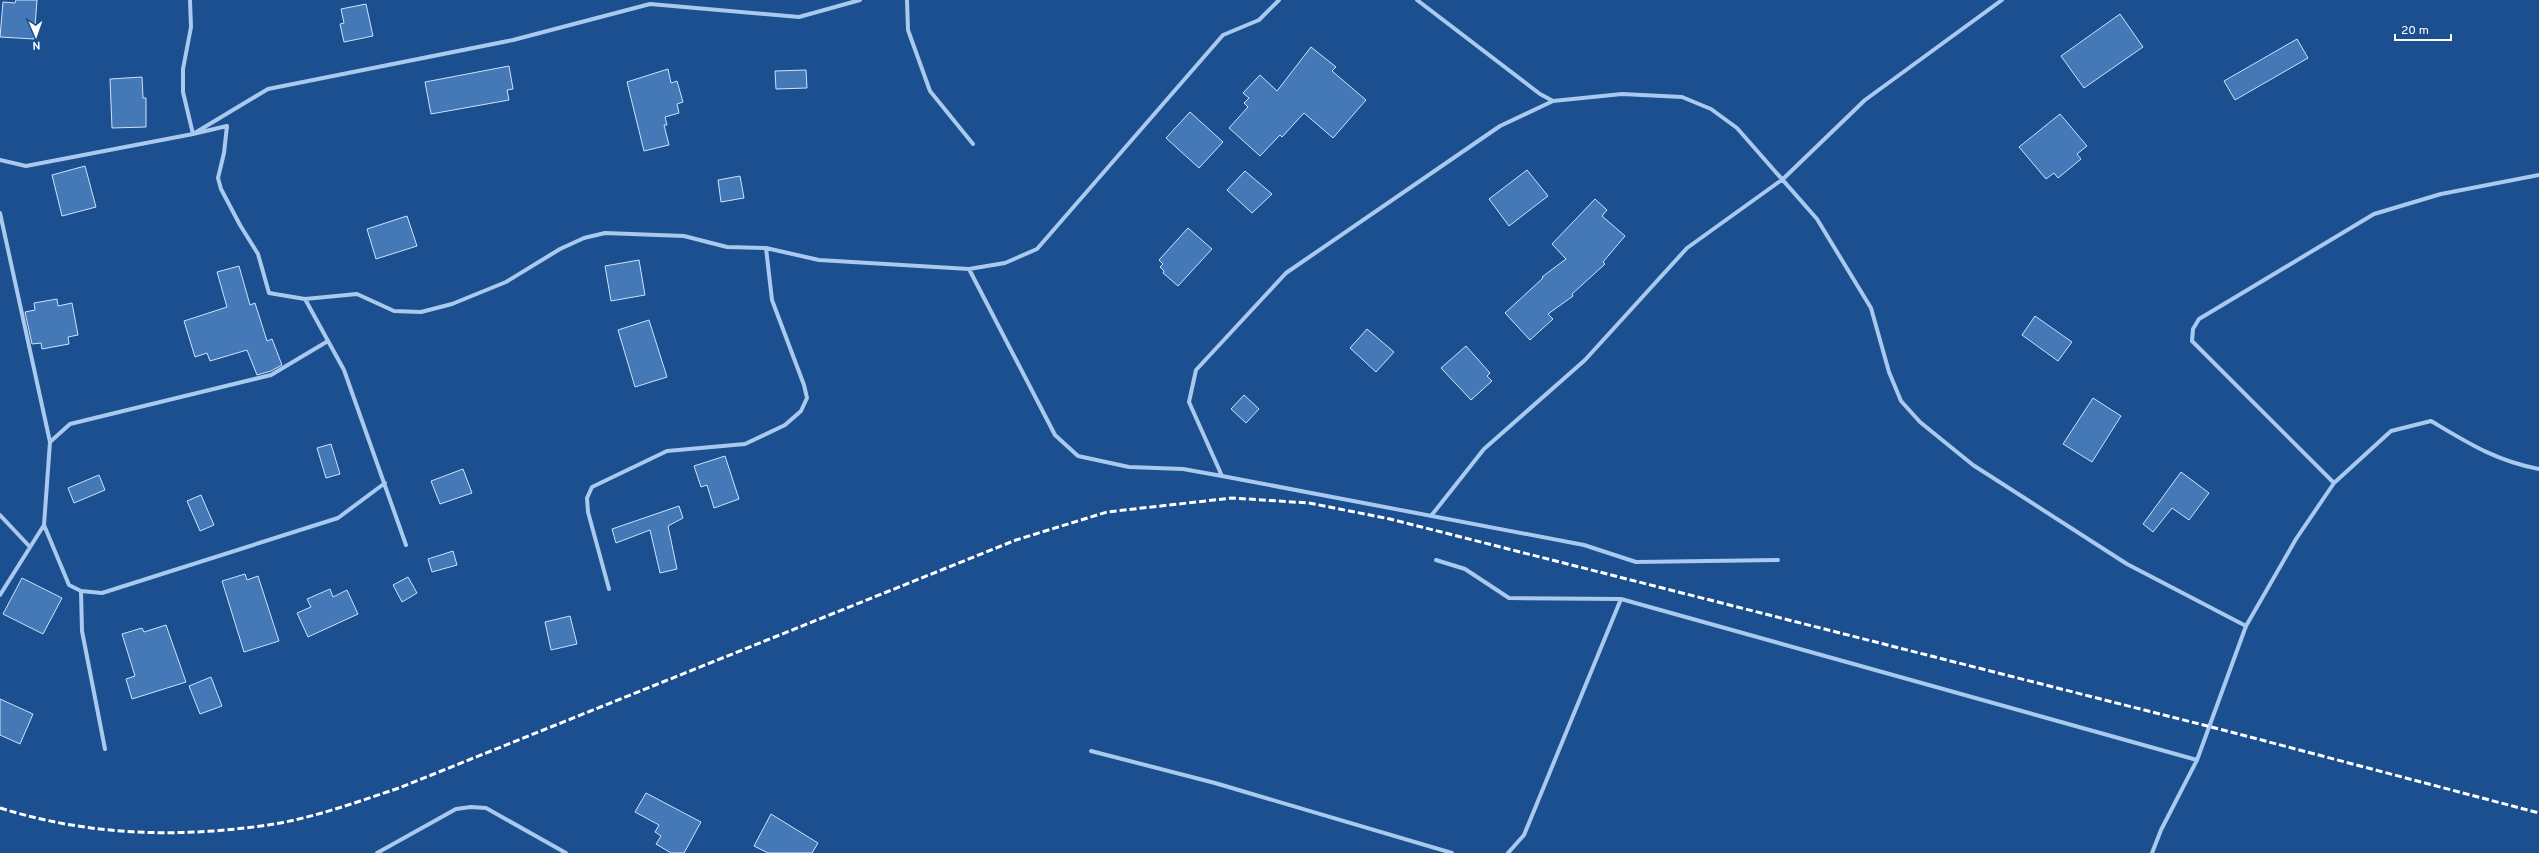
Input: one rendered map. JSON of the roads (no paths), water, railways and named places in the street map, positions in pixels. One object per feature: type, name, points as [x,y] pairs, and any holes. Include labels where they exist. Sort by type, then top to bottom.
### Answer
[{"type":"street","points":[[190,0],[191,27],[183,77],[183,92],[193,134]]},
{"type":"street","points":[[193,134],[268,89],[513,40],[650,4],[799,17],[860,0]]},
{"type":"street","points":[[907,0],[908,30],[930,91],[973,144]]},
{"type":"street","points":[[0,160],[26,166],[193,134],[227,126],[224,153],[218,178],[221,189],[258,254],[269,293],[305,298],[358,294],[394,310],[421,312],[452,304],[506,282],[560,249],[584,238],[605,233],[684,236],[727,247],[766,248],[819,260],[968,269],[1005,263],[1037,249],[1223,35],[1259,20],[1279,0]]},
{"type":"street","points":[[1417,0],[1515,76],[1553,101]]},
{"type":"street","points":[[1431,516],[1484,449],[1585,360],[1687,248],[1783,179],[1865,100],[2002,0]]},
{"type":"street","points":[[1222,476],[1188,402],[1196,370],[1286,273],[1500,126],[1553,101],[1622,94],[1682,97],[1711,109],[1737,128],[1817,219],[1871,308],[1889,372],[1901,401],[1920,422],[1974,465],[2127,564],[2246,626]]},
{"type":"street","points":[[2334,483],[2192,341],[2193,329],[2199,319],[2374,214],[2441,194],[2539,175]]},
{"type":"street","points":[[0,213],[50,442],[44,525],[69,585],[81,591],[102,592],[338,518],[384,483]]},
{"type":"street","points":[[609,589],[588,512],[587,498],[592,487],[667,451],[745,444],[785,425],[801,411],[807,398],[804,384],[772,300],[766,248]]},
{"type":"street","points":[[968,269],[1055,435],[1078,456],[1129,467],[1183,469],[1222,476],[1584,545],[1636,562],[1778,560]]},
{"type":"street","points":[[305,298],[344,370],[406,544]]},
{"type":"street","points":[[50,442],[70,424],[271,375],[328,341]]},
{"type":"street","points":[[2152,853],[2161,830],[2197,760],[2246,626],[2296,539],[2334,483],[2392,431],[2431,421],[2474,446],[2512,464],[2539,469]]},
{"type":"street","points":[[0,515],[30,548]]},
{"type":"street","points":[[0,596],[44,525]]},
{"type":"street","points":[[1436,560],[1465,569],[1509,598],[1620,599],[2197,760]]},
{"type":"street","points":[[81,591],[82,631],[104,749]]},
{"type":"street","points":[[1508,853],[1524,835],[1620,599]]},
{"type":"street","points":[[1091,751],[1215,783],[1452,853]]},
{"type":"street","points":[[377,853],[456,809],[471,807],[486,808],[566,853]]},
{"type":"railway","points":[[0,808],[65,824],[130,832],[162,833],[228,830],[296,820],[399,788],[1016,540],[1107,512],[1232,498],[1309,503],[1390,519],[2231,732],[2539,813]]}]
